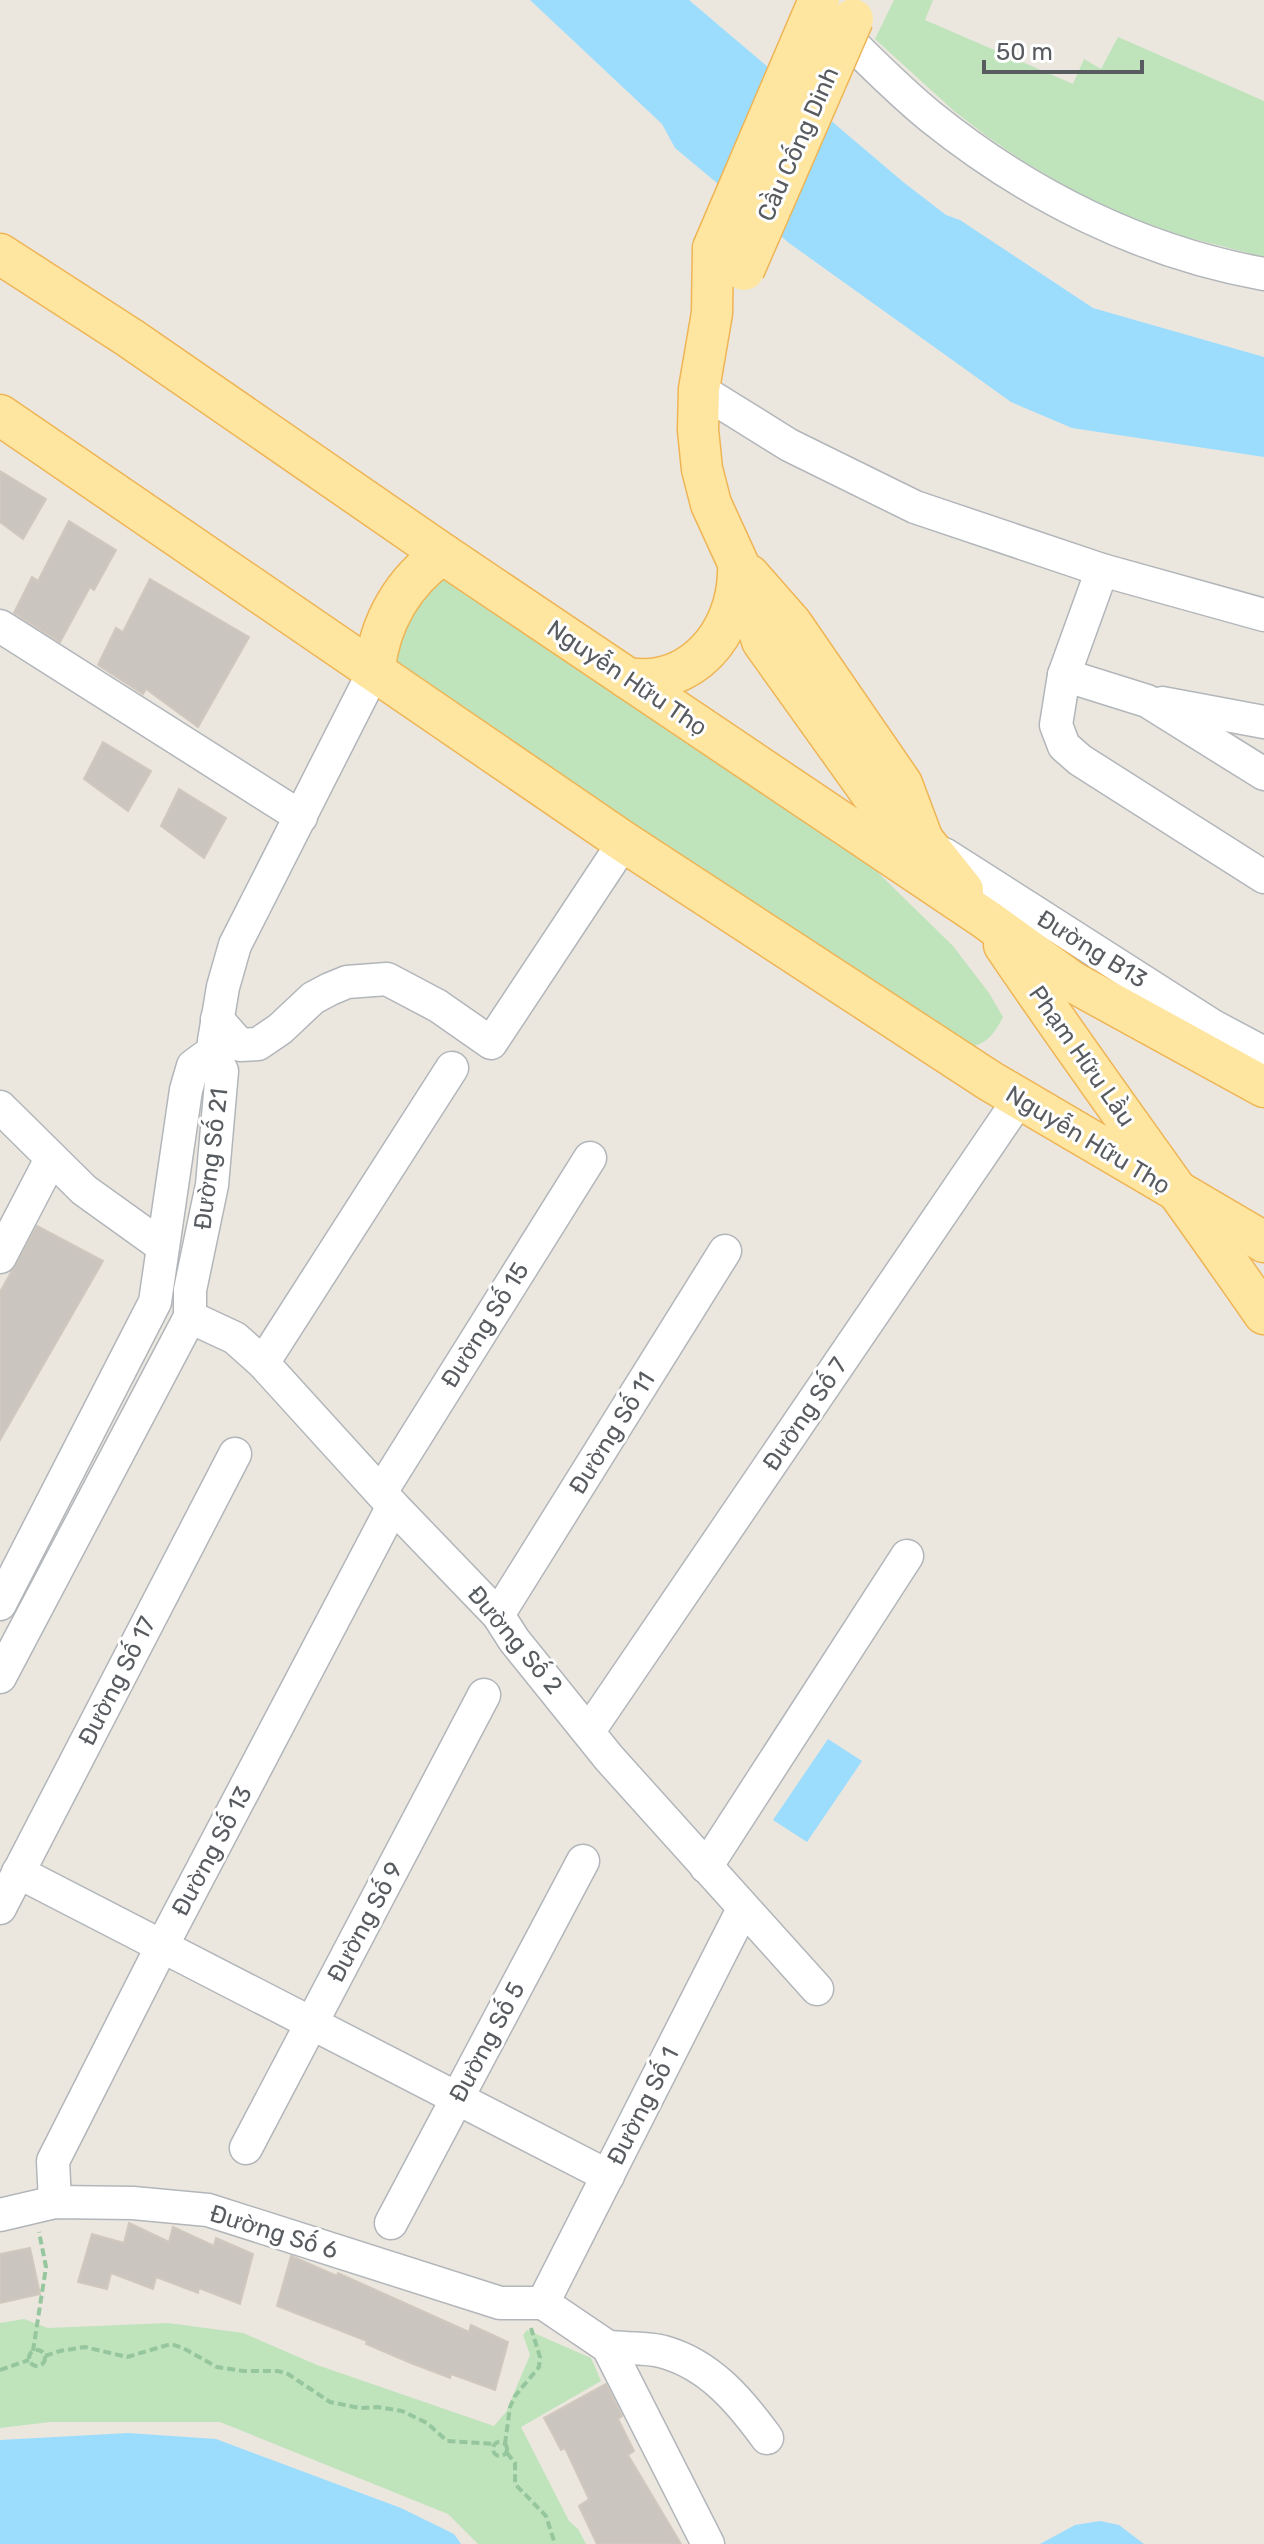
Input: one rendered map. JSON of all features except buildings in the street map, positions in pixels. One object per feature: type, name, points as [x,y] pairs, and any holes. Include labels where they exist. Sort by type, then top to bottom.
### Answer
[{"type":"main road","name":"Cầu Cống Dinh","points":[[728,259],[844,6]]},
{"type":"main road","name":"Nguyễn Hữu Thọ","points":[[0,254],[130,338],[443,554],[987,920],[1071,981],[1264,1087]]},
{"type":"main road","name":"Phạm Hữu Lầu","points":[[728,259],[712,313],[699,389],[698,430],[702,469],[711,504],[738,563],[762,641],[880,806],[923,840],[987,920],[1076,1052],[1182,1195],[1264,1314]]},
{"type":"main road","name":"Nguyễn Hữu Thọ","points":[[0,415],[624,842],[990,1081],[1264,1242]]},
{"type":"main road","points":[[375,669],[382,633],[394,608],[409,584],[429,563],[443,554]]},
{"type":"main road","points":[[627,678],[645,681],[663,678],[684,670],[700,657],[720,634],[733,609],[738,587],[738,563]]},
{"type":"street","points":[[809,0],[929,115],[1013,175],[1091,219],[1137,239],[1180,254],[1264,274]]},
{"type":"street","points":[[699,389],[789,445],[915,507],[1102,570],[1264,615]]},
{"type":"street","points":[[1102,570],[1064,675],[1056,725],[1064,746],[1080,760],[1264,877]]},
{"type":"street","points":[[0,626],[301,817]]},
{"type":"street","points":[[212,1052],[235,945],[375,669]]},
{"type":"street","points":[[1064,675],[1147,701],[1252,719]]},
{"type":"street","points":[[1147,701],[1264,774]]},
{"type":"street","points":[[1228,751],[1227,731],[1252,719]]},
{"type":"street","name":"Đường B13","points":[[923,840],[1200,1018],[1264,1053]]},
{"type":"street","points":[[217,1019],[240,1045],[258,1044],[280,1029],[313,998],[347,982],[387,979],[438,1006],[491,1043],[624,842]]},
{"type":"street","name":"Đường Số 21","points":[[0,1604],[155,1302],[186,1090],[193,1066],[212,1052],[222,1071],[212,1185],[190,1290],[190,1317],[0,1677]]},
{"type":"street","points":[[263,1363],[452,1068]]},
{"type":"street","name":"Đường Số 7","points":[[589,1731],[1020,1098]]},
{"type":"street","points":[[0,1107],[84,1190],[162,1246]]},
{"type":"street","name":"Đường Số 15","points":[[387,1499],[590,1158]]},
{"type":"street","points":[[0,1257],[51,1159]]},
{"type":"street","name":"Đường Số 11","points":[[498,1615],[725,1251]]},
{"type":"street","name":"Đường Số 2","points":[[190,1317],[235,1338],[263,1363],[498,1615],[514,1640],[609,1758],[817,1989]]},
{"type":"street","name":"Đường Số 17","points":[[0,1908],[235,1454]]},
{"type":"street","name":"Đường Số 13","points":[[55,2202],[53,2161],[387,1499]]},
{"type":"street","points":[[706,1867],[907,1556]]},
{"type":"street","name":"Đường Số 9","points":[[246,2148],[484,1695]]},
{"type":"street","name":"Đường Số 5","points":[[391,2223],[583,1861]]},
{"type":"street","points":[[18,1872],[608,2176]]},
{"type":"street","name":"Đường Số 1","points":[[536,2315],[743,1909]]},
{"type":"street","name":"Đường Số 6","points":[[0,2215],[55,2202],[133,2203],[208,2210],[536,2315]]},
{"type":"street","points":[[536,2315],[608,2347],[663,2352],[702,2370],[739,2400],[767,2438]]},
{"type":"street","points":[[608,2347],[708,2544]]},
{"type":"path","points":[[0,2370],[29,2360],[33,2351],[46,2267],[39,2230]]},
{"type":"path","points":[[536,2315],[539,2367],[515,2396],[510,2407],[505,2444],[507,2453],[515,2463],[515,2484],[546,2516],[555,2544]]},
{"type":"path","points":[[45,2356],[85,2347],[127,2357],[171,2344],[217,2367],[288,2374],[330,2402],[402,2411],[427,2423],[447,2441],[505,2444]]},
{"type":"path","points":[[33,2351],[41,2351],[45,2356]]},
{"type":"path","points":[[29,2360],[40,2366],[45,2356]]},
{"type":"path","points":[[494,2444],[496,2456],[502,2457],[507,2453]]},
{"type":"green space","points":[[894,0],[933,0],[925,20],[1073,84],[1084,59],[1101,69],[1118,37],[1264,101],[1264,257],[1182,236],[1099,206],[988,137],[954,111],[875,39]]},
{"type":"green space","points":[[455,578],[864,859],[953,946],[989,993],[1003,1017],[993,1034],[984,1042],[966,1047],[393,671],[396,629],[430,580]]},
{"type":"green space","points":[[24,2319],[48,2328],[168,2323],[243,2333],[317,2365],[494,2426],[506,2412],[530,2355],[523,2335],[527,2330],[591,2358],[601,2381],[521,2427],[569,2521],[578,2529],[586,2544],[478,2544],[448,2514],[220,2422],[50,2422],[0,2428],[0,2323]]},
{"type":"water","points":[[530,0],[689,0],[946,215],[960,220],[1093,308],[1264,357],[1264,457],[1072,428],[1011,402],[789,243],[675,148],[662,124]]},
{"type":"water","points":[[828,1739],[862,1761],[807,1842],[773,1820]]},
{"type":"water","points":[[128,2433],[216,2439],[401,2508],[454,2534],[461,2544],[0,2544],[0,2440]]},
{"type":"water","points":[[1100,2521],[1119,2525],[1144,2544],[1040,2544],[1075,2525]]}]
